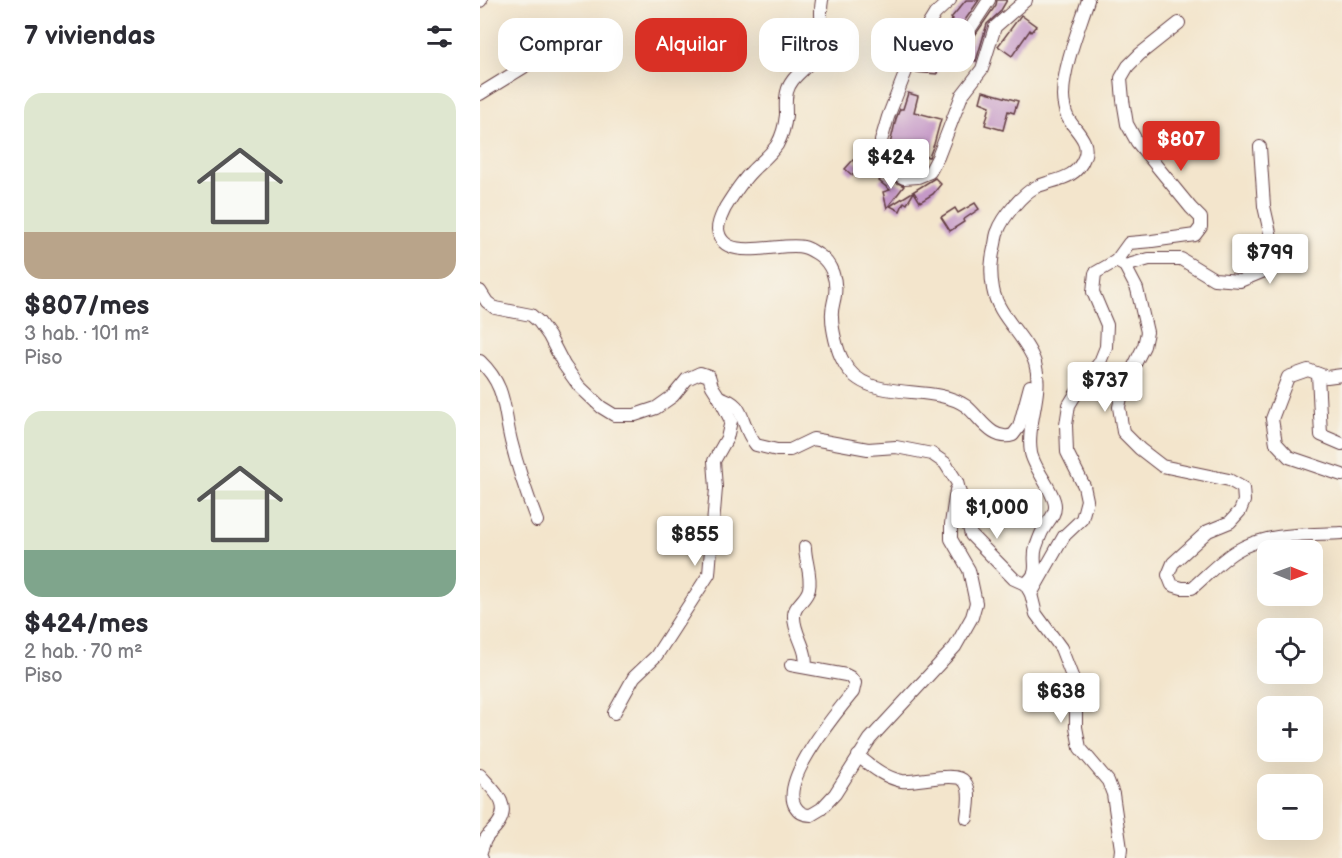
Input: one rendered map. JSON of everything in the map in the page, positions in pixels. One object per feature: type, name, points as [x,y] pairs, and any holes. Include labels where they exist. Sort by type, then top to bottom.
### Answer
[{"type":"street","points":[[822,0],[821,43],[811,62],[797,75],[789,87],[786,100],[786,120],[780,140],[739,185],[719,219],[720,237],[726,243],[741,249],[803,246],[823,258],[835,279],[832,320],[842,360],[853,375],[867,384],[885,389],[947,397],[965,406],[998,436],[1007,437],[1013,435],[1019,427],[1033,377],[1037,375]]},
{"type":"street","points":[[933,18],[950,0]]},
{"type":"street","points":[[975,21],[989,0]]},
{"type":"street","points":[[906,72],[881,141],[883,160],[891,171],[904,178],[918,177],[930,172],[963,95],[982,69],[995,27],[1026,0]]},
{"type":"street","points":[[1028,589],[1035,568],[1035,550],[1043,529],[1051,519],[1056,506],[1031,453],[1030,437],[1037,386],[1034,361],[1028,348],[1000,308],[993,291],[990,264],[998,231],[1017,202],[1034,188],[1067,177],[1078,170],[1085,156],[1085,144],[1068,118],[1063,98],[1067,69],[1088,0]]},
{"type":"street","points":[[1121,264],[1129,243],[1195,235],[1201,227],[1201,218],[1137,142],[1127,124],[1123,100],[1121,78],[1128,66],[1179,23]]},
{"type":"street","points":[[480,94],[516,72]]},
{"type":"street","points":[[1028,589],[1064,536],[1082,519],[1087,500],[1084,486],[1067,452],[1066,425],[1069,405],[1100,362],[1106,347],[1107,325],[1093,292],[1095,273],[1121,264],[1149,259],[1181,259],[1214,279],[1240,281],[1269,270],[1275,255],[1264,206],[1260,147]]},
{"type":"street","points":[[1121,264],[1137,289],[1147,332],[1144,346],[1123,388],[1119,407],[1123,432],[1162,466],[1229,480],[1243,488],[1244,501],[1240,511],[1230,522],[1208,531],[1173,563],[1168,575],[1172,585],[1192,588],[1234,552],[1258,541],[1274,537],[1342,533]]},
{"type":"street","points":[[480,291],[487,302],[495,308],[531,315],[539,322],[579,386],[601,407],[614,415],[635,415],[656,408],[673,396],[687,379],[700,373],[709,376],[730,421],[727,438],[714,461],[716,488],[709,574],[656,656],[634,677],[614,713]]},
{"type":"street","points":[[480,361],[499,386],[511,440],[537,521]]},
{"type":"street","points":[[1342,375],[1327,377],[1308,370],[1288,377],[1272,418],[1276,443],[1289,457],[1342,476]]},
{"type":"street","points":[[1318,374],[1322,435],[1342,444]]},
{"type":"street","points":[[719,397],[729,399],[742,414],[748,433],[756,445],[777,450],[790,450],[813,439],[868,449],[896,447],[932,454],[945,463],[957,483],[971,535],[1014,579],[1028,589],[1036,614],[1061,648],[1076,698],[1076,726],[1080,748],[1108,781],[1113,794],[1121,849],[1120,858]]},
{"type":"street","points":[[792,665],[850,677],[855,687],[810,751],[792,788],[793,801],[798,810],[802,814],[811,815],[821,809],[835,794],[870,739],[955,647],[972,617],[976,603],[969,570],[951,539],[957,483]]},
{"type":"street","points":[[806,547],[809,588],[804,599],[796,607],[794,617],[806,657],[806,667]]},
{"type":"street","points":[[858,756],[881,773],[901,781],[960,778],[967,787],[968,818]]},
{"type":"street","points":[[480,775],[503,805],[503,815],[498,825],[485,839],[480,854],[482,858]]},
{"type":"building","points":[[966,0],[979,0],[967,18],[951,18]]},
{"type":"building","points":[[997,0],[1007,0],[1000,12],[987,24],[975,61],[975,35],[996,5]]},
{"type":"building","points":[[1021,15],[1036,26],[1031,32],[1030,30],[1012,56],[998,46]]},
{"type":"building","points":[[983,91],[1018,101],[1014,113],[1008,111],[1003,130],[985,125],[990,106],[980,102]]},
{"type":"building","points":[[908,93],[918,96],[914,112],[941,119],[929,157],[890,148],[896,119],[900,109],[903,109]]},
{"type":"building","points":[[853,160],[860,166],[852,175],[845,169]]},
{"type":"building","points":[[884,175],[904,186],[887,208],[883,192],[890,190],[879,181]]},
{"type":"building","points":[[935,178],[941,184],[933,194],[920,202],[914,192],[907,204],[904,202],[900,211],[890,206]]},
{"type":"building","points":[[975,203],[979,209],[950,231],[941,217],[955,208],[958,213]]}]
